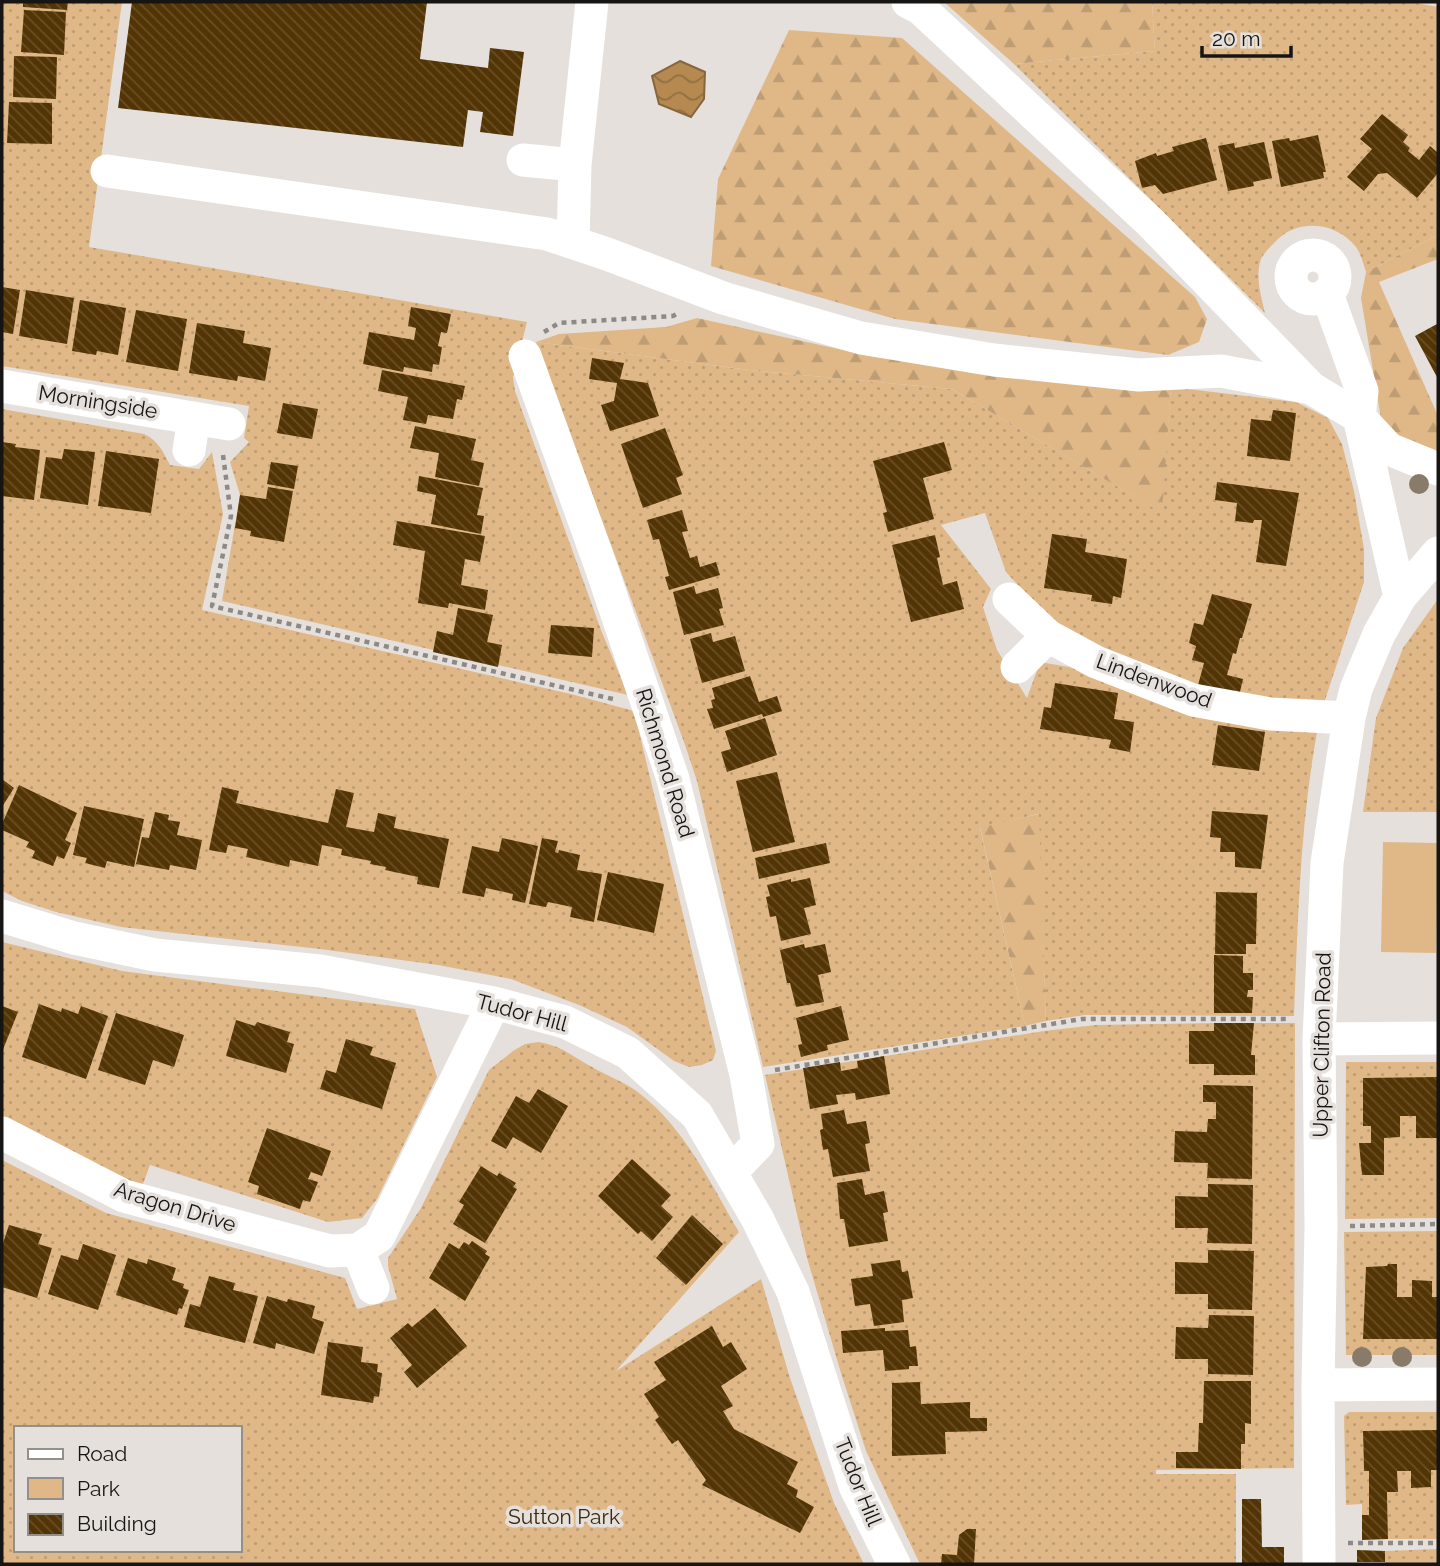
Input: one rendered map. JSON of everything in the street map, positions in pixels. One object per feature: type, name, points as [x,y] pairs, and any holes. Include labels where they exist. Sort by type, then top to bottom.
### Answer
[{"type":"street","points":[[573,242],[575,165],[592,2]]},
{"type":"street","points":[[908,2],[920,8],[1151,223],[1311,388],[1359,417],[1389,449],[1438,469]]},
{"type":"street","points":[[523,160],[575,165]]},
{"type":"street","points":[[107,171],[547,234],[712,294],[860,338],[994,360],[1139,375],[1221,371],[1311,388]]},
{"type":"street","points":[[1327,294],[1362,391],[1359,417],[1400,597]]},
{"type":"street","name":"Richmond Road","points":[[525,356],[673,779],[746,1075],[758,1144],[732,1171]]},
{"type":"street","name":"Morningside","points":[[2,386],[191,434],[229,424]]},
{"type":"street","name":"Upper Clifton Road","points":[[1319,1554],[1320,1029],[1326,863],[1356,689],[1379,634],[1400,597],[1438,553]]},
{"type":"street","name":"Lindenwood","points":[[1009,599],[1048,636],[1096,662],[1193,700],[1270,714],[1349,718]]},
{"type":"street","points":[[1017,667],[1048,636]]},
{"type":"street","name":"Tudor Hill","points":[[2,916],[74,938],[155,955],[320,971],[494,1003],[565,1022],[628,1053],[697,1115],[732,1171],[793,1292],[855,1486],[894,1564]]},
{"type":"street","points":[[373,1288],[358,1250],[379,1236],[494,1003]]},
{"type":"street","points":[[1320,1029],[1438,1038]]},
{"type":"street","name":"Aragon Drive","points":[[2,1133],[124,1196],[330,1251],[358,1250]]},
{"type":"street","points":[[1318,1385],[1438,1384]]},
{"type":"path","points":[[525,356],[533,338],[559,323],[673,316],[712,294]]},
{"type":"path","points":[[229,424],[222,460],[231,516],[212,606],[649,707]]},
{"type":"path","points":[[746,1075],[1082,1019],[1320,1029]]},
{"type":"path","points":[[1321,1227],[1438,1224]]},
{"type":"path","points":[[1319,1554],[1438,1543]]},
{"type":"green space","points":[[2,2],[122,2],[89,247],[527,322],[513,377],[515,391],[601,630],[628,695],[222,601],[240,495],[230,462],[249,442],[244,438],[249,406],[2,366]]},
{"type":"green space","points":[[944,2],[1152,2],[1155,51],[1014,64]]},
{"type":"green space","points":[[1152,2],[1411,2],[1438,7],[1438,235],[1366,272],[1356,247],[1338,232],[1316,226],[1294,229],[1275,242],[1261,259],[1260,293],[1265,313],[1014,64],[1155,51]]},
{"type":"green space","points":[[789,30],[902,38],[1195,297],[1207,319],[1199,342],[1168,355],[895,319],[711,266],[718,179]]},
{"type":"green space","points":[[1438,235],[1438,259],[1379,282],[1438,416],[1438,457],[1383,431],[1361,298],[1366,272]]},
{"type":"green space","points":[[697,318],[875,357],[1171,387],[1162,513],[952,389],[749,370],[536,342],[559,334],[666,327]]},
{"type":"green space","points":[[536,342],[749,370],[952,389],[1161,512],[1171,387],[1296,402],[1328,418],[1342,444],[1354,491],[1364,549],[1364,582],[1324,703],[1236,700],[1094,648],[1050,620],[1006,572],[985,513],[941,525],[991,589],[983,607],[997,650],[1027,698],[1040,662],[1086,670],[1318,727],[1304,835],[1294,1016],[1085,1015],[1046,1021],[1038,814],[980,828],[1025,1026],[763,1067],[697,781]]},
{"type":"green space","points":[[2,409],[144,434],[157,443],[170,465],[199,469],[212,452],[223,514],[202,610],[571,694],[634,711],[716,1051],[713,1060],[689,1067],[674,1061],[627,1027],[511,979],[438,965],[320,949],[121,927],[56,912],[2,891]]},
{"type":"green space","points":[[1438,599],[1438,812],[1363,812],[1376,718],[1403,648]]},
{"type":"green space","points":[[1039,814],[1046,1021],[1025,1026],[980,827]]},
{"type":"green space","points":[[1383,842],[1438,843],[1436,953],[1381,952]]},
{"type":"green space","points":[[2,942],[122,971],[415,1009],[437,1077],[377,1199],[362,1218],[328,1222],[150,1165],[143,1184],[118,1180],[2,1121]]},
{"type":"green space","points":[[1295,1023],[1294,1468],[1156,1470],[1156,1474],[1236,1474],[1236,1564],[920,1564],[866,1451],[841,1373],[807,1258],[765,1075],[1044,1031],[1096,1025]]},
{"type":"green space","name":"Sutton Park","points":[[525,1044],[548,1044],[639,1093],[670,1122],[683,1139],[739,1232],[616,1371],[761,1279],[790,1378],[834,1503],[864,1564],[2,1564],[2,1160],[106,1213],[345,1278],[357,1309],[397,1299],[388,1258],[421,1208],[489,1070]]},
{"type":"green space","points":[[1346,1062],[1438,1062],[1438,1218],[1345,1219]]},
{"type":"green space","points":[[1438,1231],[1438,1355],[1346,1355],[1344,1232]]},
{"type":"green space","points":[[1349,1412],[1438,1412],[1438,1539],[1388,1539],[1386,1431],[1363,1431],[1364,1471],[1369,1471],[1369,1515],[1362,1515],[1362,1504],[1346,1505],[1344,1416]]},
{"type":"green space","points":[[1438,1549],[1438,1564],[1385,1564],[1385,1551]]},
{"type":"water","points":[[680,61],[705,72],[704,99],[691,117],[659,104],[652,76]]},
{"type":"building","points":[[23,2],[68,2],[67,10],[23,7]]},
{"type":"building","points":[[132,2],[427,2],[420,59],[488,68],[490,48],[524,52],[513,136],[480,132],[483,112],[468,110],[463,147],[118,108]]},
{"type":"building","points":[[24,10],[66,12],[64,55],[21,52]]},
{"type":"building","points":[[14,56],[57,57],[56,99],[13,97]]},
{"type":"building","points":[[9,102],[52,103],[52,144],[7,143]]},
{"type":"building","points":[[1382,114],[1408,135],[1403,142],[1410,148],[1408,151],[1419,160],[1430,146],[1438,153],[1438,173],[1417,198],[1387,173],[1378,174],[1364,191],[1347,177],[1372,149],[1360,139]]},
{"type":"building","points":[[1318,135],[1326,172],[1323,172],[1324,178],[1281,187],[1272,141],[1289,138],[1290,141]]},
{"type":"building","points":[[1206,138],[1217,180],[1163,194],[1155,185],[1142,188],[1135,161],[1156,153],[1157,156],[1174,151],[1172,147]]},
{"type":"building","points":[[1264,142],[1272,178],[1253,182],[1254,186],[1228,191],[1218,146],[1234,143],[1235,148]]},
{"type":"building","points":[[2,287],[20,290],[13,334],[2,332]]},
{"type":"building","points":[[26,290],[74,298],[67,344],[19,336]]},
{"type":"building","points":[[80,300],[126,308],[118,355],[97,351],[96,355],[72,351]]},
{"type":"building","points":[[411,307],[451,314],[447,333],[441,332],[438,346],[442,347],[439,365],[433,364],[432,372],[404,367],[403,372],[363,364],[369,332],[414,340],[416,328],[408,326]]},
{"type":"building","points":[[136,310],[187,319],[178,371],[126,362]]},
{"type":"building","points":[[197,323],[245,331],[243,343],[271,348],[265,381],[238,376],[237,381],[189,373]]},
{"type":"building","points":[[1438,325],[1438,379],[1415,336]]},
{"type":"building","points":[[592,358],[624,363],[620,379],[648,383],[659,416],[610,431],[601,405],[614,401],[617,383],[589,379]]},
{"type":"building","points":[[382,370],[465,386],[462,400],[457,399],[453,419],[428,415],[426,424],[403,420],[408,397],[378,391]]},
{"type":"building","points":[[283,403],[318,409],[312,439],[277,433]]},
{"type":"building","points":[[1273,410],[1296,413],[1290,461],[1247,456],[1251,419],[1271,421]]},
{"type":"building","points":[[415,426],[476,439],[471,460],[484,463],[479,486],[435,477],[439,453],[410,448]]},
{"type":"building","points":[[665,428],[683,475],[676,478],[682,494],[643,508],[621,444]]},
{"type":"building","points":[[2,442],[16,444],[15,447],[40,450],[34,500],[2,496]]},
{"type":"building","points":[[944,442],[952,470],[923,478],[934,519],[888,532],[883,513],[887,512],[873,461]]},
{"type":"building","points":[[64,449],[95,452],[88,505],[40,498],[46,457],[62,459]]},
{"type":"building","points":[[106,451],[159,459],[151,513],[98,506]]},
{"type":"building","points":[[271,462],[298,466],[294,489],[267,484]]},
{"type":"building","points":[[419,476],[483,488],[477,515],[484,516],[481,534],[431,524],[436,495],[417,491]]},
{"type":"building","points":[[1217,482],[1299,493],[1286,566],[1256,562],[1262,520],[1254,520],[1253,523],[1235,521],[1237,503],[1215,500]]},
{"type":"building","points":[[268,487],[293,491],[284,542],[250,536],[251,531],[235,528],[240,495],[266,499]]},
{"type":"building","points":[[682,510],[688,531],[682,532],[690,558],[697,556],[700,567],[716,562],[720,575],[669,590],[665,577],[669,576],[659,539],[653,540],[647,520]]},
{"type":"building","points":[[397,521],[485,536],[480,562],[465,559],[461,585],[488,590],[485,610],[449,603],[448,608],[418,603],[425,551],[393,545]]},
{"type":"building","points":[[1052,534],[1087,539],[1085,552],[1127,559],[1121,598],[1113,596],[1112,604],[1091,601],[1092,595],[1044,588]]},
{"type":"building","points":[[935,535],[943,585],[957,581],[964,609],[911,622],[892,545]]},
{"type":"building","points":[[694,586],[696,594],[718,588],[723,608],[719,609],[724,625],[684,635],[673,592]]},
{"type":"building","points":[[1212,594],[1252,604],[1227,675],[1243,679],[1239,696],[1198,685],[1204,663],[1192,660],[1196,646],[1189,643],[1194,623],[1203,625]]},
{"type":"building","points":[[458,608],[493,615],[487,642],[502,645],[498,667],[433,652],[437,631],[453,635]]},
{"type":"building","points":[[551,625],[594,628],[592,657],[548,653]]},
{"type":"building","points":[[711,633],[713,642],[735,636],[745,671],[702,683],[690,639]]},
{"type":"building","points":[[750,676],[759,702],[777,696],[782,711],[763,717],[762,714],[714,729],[707,709],[713,708],[711,700],[715,699],[712,688]]},
{"type":"building","points":[[1055,683],[1118,693],[1114,719],[1134,722],[1130,752],[1109,748],[1111,740],[1040,729],[1044,707],[1051,708]]},
{"type":"building","points":[[765,718],[777,755],[727,772],[721,752],[731,749],[725,731]]},
{"type":"building","points":[[1218,725],[1265,732],[1259,771],[1212,765]]},
{"type":"building","points":[[777,772],[795,842],[753,852],[736,781]]},
{"type":"building","points":[[2,779],[14,788],[2,807]]},
{"type":"building","points":[[19,785],[77,813],[65,840],[71,843],[64,859],[57,856],[53,866],[32,858],[35,851],[26,847],[29,842],[2,830],[2,824]]},
{"type":"building","points":[[222,787],[239,791],[236,803],[328,823],[336,789],[354,793],[346,827],[374,832],[378,813],[396,817],[394,828],[449,839],[439,888],[417,884],[418,877],[385,870],[386,867],[370,864],[371,861],[341,855],[342,849],[322,845],[318,866],[290,860],[289,867],[246,857],[248,849],[228,845],[226,853],[209,850]]},
{"type":"building","points":[[84,806],[144,819],[134,867],[107,861],[105,868],[85,863],[87,858],[73,855]]},
{"type":"building","points":[[1212,811],[1268,815],[1261,869],[1235,867],[1235,852],[1220,852],[1221,838],[1210,837]]},
{"type":"building","points":[[155,812],[169,815],[168,820],[180,822],[177,835],[202,840],[196,870],[170,865],[169,870],[136,864],[142,837],[149,838]]},
{"type":"building","points":[[502,838],[538,846],[525,903],[512,900],[513,894],[486,888],[484,897],[462,893],[472,846],[499,852]]},
{"type":"building","points":[[542,838],[558,841],[555,852],[558,853],[559,850],[580,855],[577,870],[602,874],[594,922],[570,917],[572,907],[548,902],[546,907],[529,904]]},
{"type":"building","points":[[826,843],[830,863],[759,879],[755,858]]},
{"type":"building","points":[[608,872],[664,884],[654,933],[597,920]]},
{"type":"building","points":[[810,878],[816,905],[804,908],[811,934],[781,941],[776,916],[770,917],[766,897],[770,896],[767,885]]},
{"type":"building","points":[[1216,892],[1257,893],[1256,944],[1246,944],[1246,954],[1215,954]]},
{"type":"building","points":[[804,944],[805,948],[825,944],[831,972],[818,975],[824,1002],[796,1007],[790,983],[787,983],[780,950]]},
{"type":"building","points":[[1214,955],[1243,956],[1243,973],[1253,973],[1253,990],[1248,990],[1247,997],[1253,997],[1252,1013],[1214,1013]]},
{"type":"building","points":[[39,1004],[61,1012],[62,1008],[78,1014],[81,1006],[108,1016],[86,1079],[22,1057]]},
{"type":"building","points":[[2,1006],[18,1012],[2,1052]]},
{"type":"building","points":[[841,1006],[849,1040],[827,1045],[828,1050],[801,1057],[798,1045],[802,1044],[796,1018]]},
{"type":"building","points":[[116,1013],[184,1035],[174,1067],[153,1060],[145,1085],[98,1070]]},
{"type":"building","points":[[236,1020],[255,1026],[257,1022],[290,1032],[287,1042],[294,1044],[286,1073],[226,1056]]},
{"type":"building","points":[[1214,1023],[1254,1023],[1251,1055],[1255,1055],[1255,1075],[1214,1075],[1214,1064],[1189,1064],[1189,1031],[1214,1031]]},
{"type":"building","points":[[346,1039],[373,1047],[370,1055],[396,1063],[382,1109],[320,1089],[326,1070],[336,1073]]},
{"type":"building","points":[[884,1056],[890,1094],[856,1100],[855,1093],[836,1095],[838,1104],[810,1109],[803,1068],[840,1062],[841,1071],[858,1068],[857,1061]]},
{"type":"building","points":[[1438,1077],[1438,1138],[1416,1138],[1416,1116],[1400,1116],[1400,1137],[1384,1138],[1384,1175],[1362,1175],[1359,1143],[1371,1143],[1371,1126],[1363,1126],[1363,1078]]},
{"type":"building","points":[[1203,1085],[1253,1086],[1252,1179],[1207,1178],[1208,1163],[1174,1162],[1175,1131],[1207,1132],[1208,1119],[1216,1119],[1216,1102],[1203,1102]]},
{"type":"building","points":[[538,1089],[568,1106],[541,1153],[513,1137],[506,1149],[491,1141],[516,1096],[529,1103]]},
{"type":"building","points":[[844,1110],[847,1124],[866,1121],[870,1143],[865,1144],[870,1171],[833,1177],[828,1149],[823,1150],[821,1114]]},
{"type":"building","points":[[267,1128],[331,1151],[322,1176],[311,1172],[308,1179],[318,1182],[310,1202],[303,1200],[300,1209],[257,1194],[259,1186],[248,1182]]},
{"type":"building","points":[[632,1159],[671,1195],[661,1206],[673,1217],[652,1241],[641,1231],[638,1234],[598,1196]]},
{"type":"building","points":[[481,1166],[516,1183],[513,1187],[517,1189],[485,1243],[453,1224],[464,1205],[459,1202]]},
{"type":"building","points":[[862,1179],[865,1195],[884,1191],[888,1212],[883,1213],[888,1241],[849,1247],[844,1219],[840,1219],[837,1183]]},
{"type":"building","points":[[1208,1184],[1253,1185],[1252,1244],[1207,1243],[1208,1228],[1175,1228],[1175,1196],[1208,1197]]},
{"type":"building","points":[[692,1215],[723,1244],[686,1285],[656,1258]]},
{"type":"building","points":[[9,1225],[42,1234],[38,1244],[52,1248],[37,1298],[2,1287],[2,1246]]},
{"type":"building","points":[[472,1241],[487,1251],[485,1254],[490,1257],[465,1301],[429,1278],[449,1243],[459,1249],[464,1242],[469,1245]]},
{"type":"building","points":[[83,1244],[116,1255],[98,1310],[48,1294],[61,1255],[78,1260]]},
{"type":"building","points":[[1208,1250],[1254,1251],[1252,1310],[1208,1309],[1208,1294],[1175,1294],[1175,1262],[1208,1263]]},
{"type":"building","points":[[128,1258],[147,1264],[148,1259],[176,1268],[172,1280],[184,1284],[183,1288],[189,1290],[177,1315],[116,1295]]},
{"type":"building","points":[[900,1260],[902,1272],[908,1271],[913,1298],[902,1300],[904,1322],[874,1326],[870,1304],[855,1306],[851,1279],[873,1276],[871,1264]]},
{"type":"building","points":[[1397,1264],[1397,1297],[1412,1297],[1412,1280],[1432,1281],[1432,1297],[1438,1297],[1438,1339],[1363,1339],[1366,1267]]},
{"type":"building","points":[[209,1276],[235,1283],[233,1290],[258,1296],[245,1343],[184,1327],[190,1304],[200,1307]]},
{"type":"building","points":[[267,1296],[315,1306],[312,1318],[324,1322],[314,1354],[276,1343],[275,1349],[253,1343]]},
{"type":"building","points":[[435,1308],[467,1346],[417,1388],[404,1372],[412,1365],[390,1338],[408,1323],[412,1327]]},
{"type":"building","points":[[1209,1315],[1254,1316],[1253,1375],[1208,1374],[1208,1359],[1175,1359],[1176,1327],[1208,1328]]},
{"type":"building","points":[[712,1326],[723,1347],[731,1342],[747,1369],[721,1386],[733,1406],[723,1411],[734,1429],[798,1462],[787,1484],[798,1490],[796,1497],[814,1507],[800,1533],[702,1485],[706,1480],[678,1440],[672,1444],[655,1420],[659,1417],[644,1394],[666,1380],[654,1362]]},
{"type":"building","points":[[885,1328],[885,1331],[908,1330],[910,1347],[916,1346],[918,1366],[885,1371],[883,1350],[843,1353],[841,1331]]},
{"type":"building","points":[[328,1342],[363,1347],[361,1362],[378,1364],[377,1372],[382,1373],[379,1397],[374,1396],[373,1403],[321,1395]]},
{"type":"building","points":[[1204,1381],[1251,1381],[1251,1424],[1245,1423],[1245,1444],[1241,1444],[1241,1469],[1176,1468],[1176,1452],[1198,1452],[1199,1423],[1203,1423]]},
{"type":"building","points":[[920,1382],[921,1404],[970,1402],[970,1418],[987,1418],[987,1431],[945,1432],[946,1454],[892,1456],[892,1383]]},
{"type":"building","points":[[1438,1430],[1438,1470],[1431,1470],[1431,1487],[1411,1488],[1411,1471],[1397,1471],[1398,1492],[1387,1492],[1388,1539],[1362,1540],[1362,1515],[1369,1515],[1369,1471],[1364,1471],[1363,1431]]},
{"type":"building","points":[[1242,1499],[1261,1499],[1262,1547],[1284,1547],[1284,1564],[1242,1564]]},
{"type":"building","points":[[967,1529],[976,1529],[974,1564],[941,1564],[942,1554],[957,1555],[959,1535]]},
{"type":"building","points":[[1357,1550],[1385,1551],[1385,1562],[1357,1562]]}]
